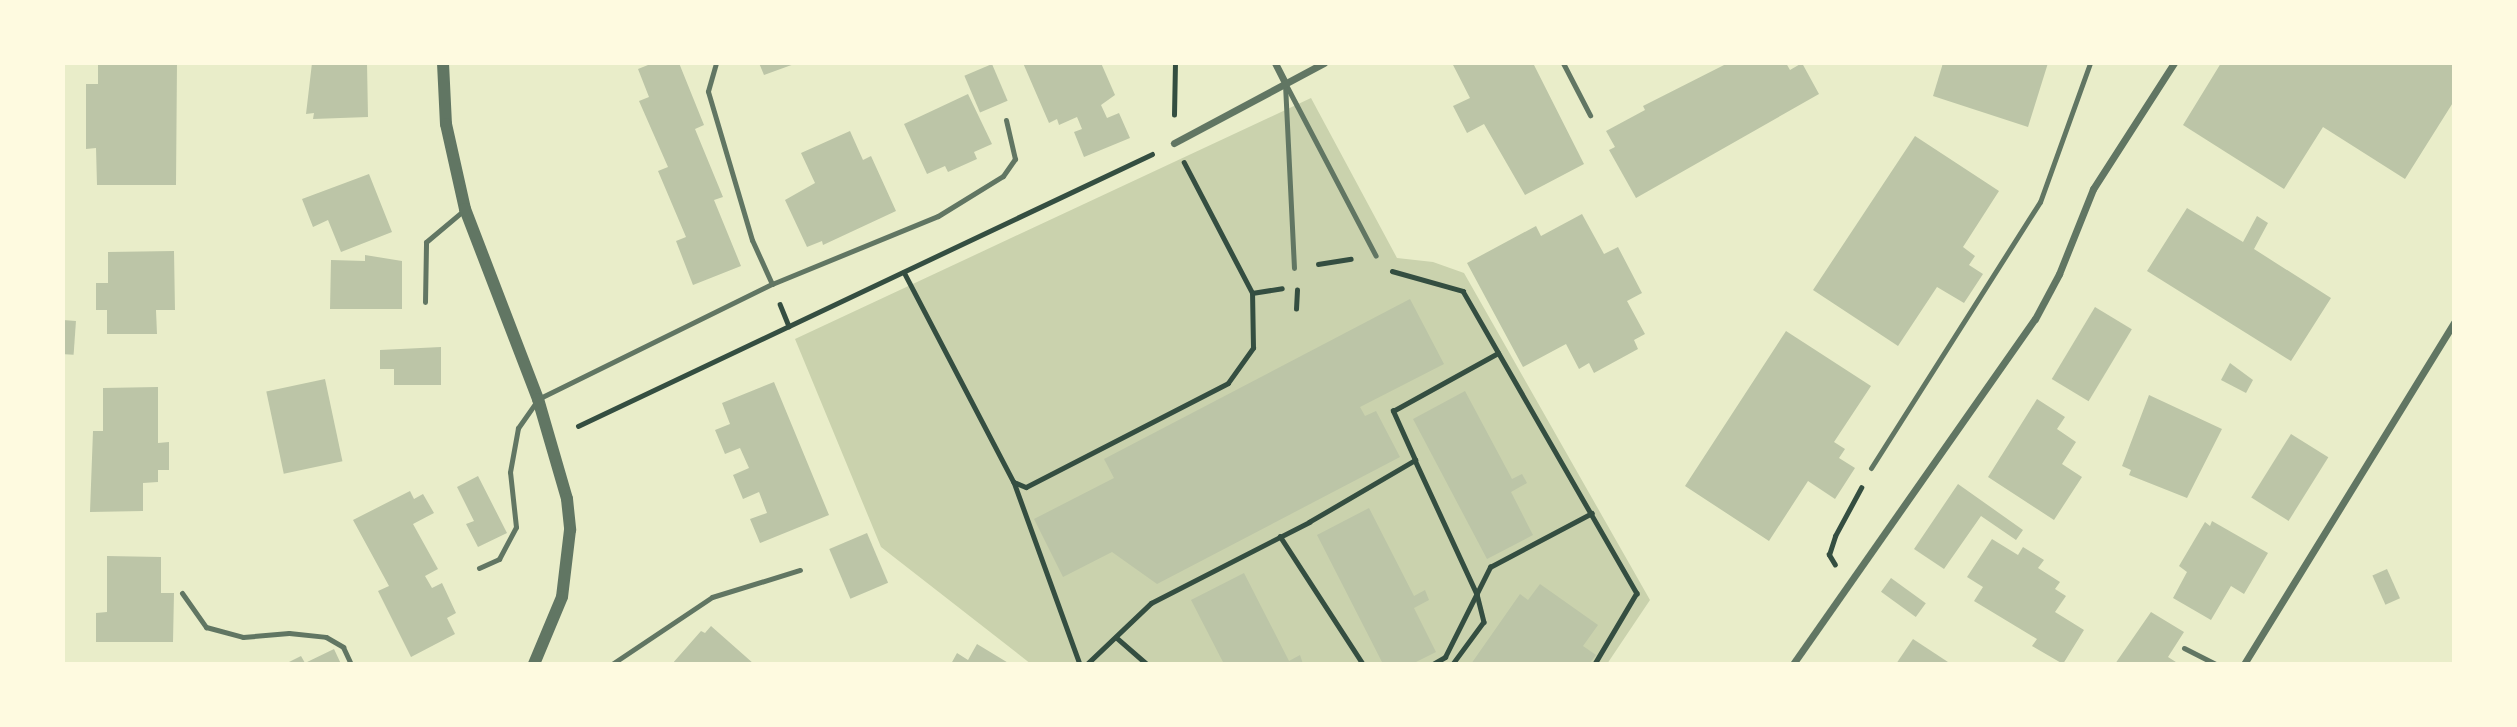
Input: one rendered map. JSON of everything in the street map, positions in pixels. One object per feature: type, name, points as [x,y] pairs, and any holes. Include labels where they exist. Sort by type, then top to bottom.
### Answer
[{"type":"street","points":[[443,63],[446,124],[465,209],[538,399],[560,470],[570,530],[562,597],[540,662]]},
{"type":"street","points":[[1275,63],[1284,83]]},
{"type":"street","points":[[1174,143],[1324,63]]},
{"type":"street","points":[[1793,664],[2035,319],[2059,274],[2093,189],[2174,63]]},
{"type":"street","points":[[2244,664],[2454,322]]},
{"type":"lane","points":[[716,63],[708,91],[752,240],[772,284]]},
{"type":"lane","points":[[1563,63],[1590,115]]},
{"type":"lane","points":[[1871,468],[2040,202],[2090,63]]},
{"type":"lane","points":[[1284,83],[1376,256]]},
{"type":"lane","points":[[1284,83],[1294,268]]},
{"type":"lane","points":[[479,568],[499,559],[516,527],[510,472],[518,428],[538,399],[772,284],[938,216],[1003,176],[1015,159],[1006,120]]},
{"type":"lane","points":[[425,302],[426,242],[465,209]]},
{"type":"lane","points":[[612,664],[712,597],[800,570]]},
{"type":"lane","points":[[182,593],[206,627],[243,637],[289,633],[326,637],[343,647],[351,664]]},
{"type":"lane","points":[[2184,648],[2216,664]]},
{"type":"path","points":[[1014,482],[1027,487],[1228,383],[1253,348],[1252,293],[1174,143],[1175,63]]},
{"type":"path","points":[[578,426],[1174,143]]},
{"type":"path","points":[[1294,268],[1376,256],[1397,275],[1463,291],[1637,593],[1595,664]]},
{"type":"path","points":[[904,272],[1014,482],[1080,664]]},
{"type":"path","points":[[1252,293],[1297,286],[1296,309]]},
{"type":"path","points":[[1453,664],[1484,622],[1477,594],[1394,411],[1498,354]]},
{"type":"path","points":[[1087,664],[1151,603],[1280,536],[1415,460]]},
{"type":"path","points":[[1853,580],[1829,555],[1871,468]]},
{"type":"path","points":[[1433,664],[1445,657],[1490,567],[1592,513]]},
{"type":"path","points":[[1280,536],[1363,664]]},
{"type":"path","points":[[1117,638],[1147,664]]},
{"type":"green space","points":[[1311,98],[1397,258],[1433,262],[1464,273],[1650,600],[1607,664],[1031,664],[881,547],[795,339]]},
{"type":"building","points":[[98,63],[177,63],[176,185],[97,185],[96,148],[86,149],[86,84],[98,84]]},
{"type":"building","points":[[312,63],[367,63],[368,117],[313,119],[314,113],[306,114]]},
{"type":"building","points":[[653,63],[679,63],[704,125],[695,129],[723,197],[714,200],[741,266],[693,285],[676,241],[686,237],[658,171],[668,167],[639,101],[649,97],[638,69]]},
{"type":"building","points":[[759,63],[797,63],[764,75]]},
{"type":"building","points":[[1023,63],[1101,63],[1115,95],[1101,105],[1107,118],[1119,113],[1130,138],[1084,157],[1074,132],[1082,129],[1077,117],[1059,125],[1057,119],[1049,123]]},
{"type":"building","points":[[1452,63],[1533,63],[1584,164],[1525,195],[1484,124],[1467,133],[1453,106],[1470,98]]},
{"type":"building","points":[[1728,63],[1786,63],[1790,70],[1802,63],[1819,94],[1636,198],[1609,150],[1615,147],[1606,131],[1645,110],[1643,106]]},
{"type":"building","points":[[1943,63],[2048,63],[2028,127],[1933,96]]},
{"type":"building","points":[[2221,63],[2454,63],[2454,101],[2405,179],[2323,127],[2284,189],[2183,125]]},
{"type":"building","points":[[992,64],[1008,101],[980,113],[964,76]]},
{"type":"building","points":[[968,94],[992,144],[974,152],[977,159],[948,172],[945,166],[927,174],[904,124]]},
{"type":"building","points":[[850,131],[863,160],[871,156],[896,211],[823,245],[822,241],[807,247],[785,200],[815,183],[801,153]]},
{"type":"building","points":[[1915,136],[1999,191],[1963,247],[1975,256],[1969,265],[1983,274],[1964,303],[1937,287],[1898,346],[1813,290]]},
{"type":"building","points":[[369,174],[392,232],[341,252],[328,220],[313,227],[302,199]]},
{"type":"building","points":[[2187,208],[2243,242],[2257,216],[2268,223],[2254,249],[2331,298],[2291,361],[2147,271]]},
{"type":"building","points":[[1582,214],[1604,254],[1618,247],[1642,293],[1627,301],[1645,334],[1634,340],[1638,349],[1594,373],[1589,363],[1579,369],[1566,344],[1523,367],[1467,263],[1536,226],[1541,236]]},
{"type":"building","points":[[174,251],[175,310],[156,310],[157,334],[107,334],[107,310],[96,310],[96,283],[108,283],[108,252]]},
{"type":"building","points":[[365,255],[402,261],[402,309],[330,309],[331,260],[365,261]]},
{"type":"building","points":[[1410,299],[1444,364],[1360,407],[1365,416],[1376,411],[1400,457],[1157,584],[1112,552],[1063,577],[1034,519],[1114,478],[1104,459]]},
{"type":"building","points":[[2095,307],[2132,329],[2089,401],[2052,379]]},
{"type":"building","points":[[63,320],[76,321],[74,355],[63,354]]},
{"type":"building","points":[[1786,331],[1871,386],[1834,442],[1845,449],[1839,458],[1855,468],[1835,499],[1808,481],[1769,541],[1685,486]]},
{"type":"building","points":[[441,347],[441,385],[394,385],[394,369],[380,369],[380,350]]},
{"type":"building","points":[[2230,363],[2253,380],[2246,393],[2221,380]]},
{"type":"building","points":[[325,379],[342,461],[284,474],[266,391]]},
{"type":"building","points":[[774,382],[829,515],[760,543],[750,519],[767,513],[759,492],[743,499],[733,475],[749,468],[740,448],[725,454],[715,430],[730,424],[722,403]]},
{"type":"building","points":[[158,387],[158,443],[169,442],[169,470],[158,470],[158,482],[143,483],[143,511],[90,512],[93,431],[103,431],[103,388]]},
{"type":"building","points":[[1465,391],[1512,479],[1522,474],[1527,483],[1511,492],[1533,535],[1487,559],[1413,419]]},
{"type":"building","points":[[2149,395],[2222,429],[2187,498],[2129,475],[2131,470],[2122,466]]},
{"type":"building","points":[[2037,399],[2065,417],[2057,429],[2076,442],[2062,464],[2082,477],[2054,520],[1988,477]]},
{"type":"building","points":[[2291,434],[2328,457],[2289,521],[2251,498]]},
{"type":"building","points":[[478,476],[507,533],[478,547],[466,524],[474,521],[457,487]]},
{"type":"building","points":[[1958,484],[2023,530],[2016,540],[1981,516],[1944,569],[1914,549]]},
{"type":"building","points":[[410,491],[414,499],[423,494],[434,513],[413,524],[438,569],[425,576],[432,588],[442,583],[456,613],[447,618],[455,634],[411,657],[378,591],[389,586],[353,520]]},
{"type":"building","points":[[1369,508],[1414,596],[1425,590],[1429,600],[1414,608],[1436,652],[1412,664],[1383,664],[1317,535]]},
{"type":"building","points":[[2212,521],[2268,553],[2244,594],[2231,586],[2211,620],[2173,598],[2187,572],[2179,566],[2205,522],[2210,526]]},
{"type":"building","points":[[867,533],[888,583],[850,599],[829,549]]},
{"type":"building","points":[[1992,539],[2018,555],[2023,547],[2044,560],[2038,568],[2060,582],[2055,589],[2066,596],[2055,612],[2084,630],[2063,664],[2032,646],[2037,639],[1974,601],[1983,587],[1967,577]]},
{"type":"building","points":[[107,556],[161,557],[161,593],[174,593],[173,642],[96,642],[96,613],[107,612]]},
{"type":"building","points":[[2387,569],[2400,598],[2385,605],[2372,576]]},
{"type":"building","points":[[1244,573],[1289,661],[1300,655],[1303,664],[1224,664],[1191,600]]},
{"type":"building","points":[[1891,578],[1926,603],[1916,617],[1881,592]]},
{"type":"building","points":[[1540,584],[1598,625],[1583,646],[1596,655],[1589,664],[1471,664],[1520,594],[1528,600]]},
{"type":"building","points":[[2151,612],[2184,632],[2168,657],[2179,664],[2115,664]]},
{"type":"building","points":[[711,626],[754,664],[672,664],[701,631],[705,633]]},
{"type":"building","points":[[1913,639],[1951,664],[1896,664]]},
{"type":"building","points":[[977,644],[1010,664],[951,664],[957,653],[968,660]]},
{"type":"building","points":[[334,649],[341,664],[285,664],[301,656],[305,663]]}]
